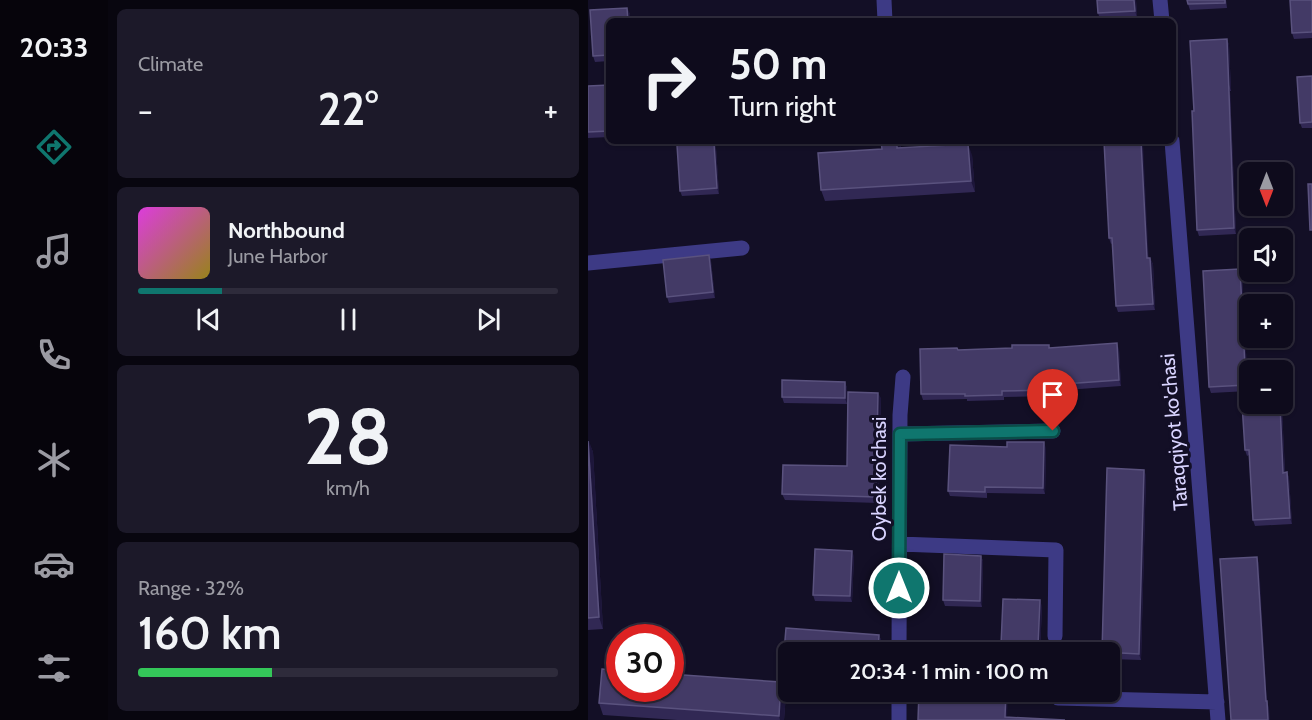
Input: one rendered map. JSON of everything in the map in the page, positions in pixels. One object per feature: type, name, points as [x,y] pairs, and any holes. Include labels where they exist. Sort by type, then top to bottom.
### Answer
[{"type":"street","points":[[884,0],[885,18]]},
{"type":"street","points":[[1161,0],[1162,18]]},
{"type":"street","name":"Taraqqiyot ko'chasi","points":[[1172,144],[1218,720]]},
{"type":"street","points":[[588,263],[742,248]]},
{"type":"street","name":"Oybek ko'chasi","points":[[899,642],[900,434],[903,377]]},
{"type":"street","points":[[900,434],[1053,431]]},
{"type":"street","points":[[900,544],[1056,550],[1055,636]]},
{"type":"street","points":[[1120,700],[1217,702]]},
{"type":"street","points":[[899,702],[899,720]]},
{"type":"building","points":[[1097,0],[1134,0],[1135,11],[1098,13]]},
{"type":"building","points":[[1187,0],[1225,0],[1225,3],[1188,4]]},
{"type":"building","points":[[1290,0],[1312,0],[1312,32],[1292,33]]},
{"type":"building","points":[[627,8],[628,18],[606,18],[606,55],[593,56],[590,10]]},
{"type":"building","points":[[1227,39],[1234,228],[1197,230],[1190,41]]},
{"type":"building","points":[[1312,76],[1312,122],[1300,123],[1297,77]]},
{"type":"building","points":[[606,85],[606,131],[588,132],[588,86]]},
{"type":"building","points":[[714,144],[717,188],[680,191],[677,145]]},
{"type":"building","points":[[881,144],[897,144],[897,148],[968,144],[971,181],[821,190],[818,153],[882,149]]},
{"type":"building","points":[[1104,144],[1141,144],[1147,258],[1150,258],[1153,304],[1116,306],[1112,238],[1109,238]]},
{"type":"building","points":[[1308,184],[1312,184],[1312,230],[1310,230]]},
{"type":"building","points":[[709,255],[713,292],[667,297],[663,260]]},
{"type":"building","points":[[1239,269],[1241,294],[1239,294],[1239,348],[1244,348],[1245,360],[1239,360],[1239,385],[1209,387],[1203,271]]},
{"type":"building","points":[[1117,343],[1119,380],[1050,385],[1050,390],[1002,391],[1002,395],[921,394],[920,349],[1012,348],[1012,345],[1049,345],[1049,348]]},
{"type":"building","points":[[782,380],[845,382],[845,398],[782,397]]},
{"type":"building","points":[[848,392],[878,393],[876,497],[782,494],[783,465],[847,466]]},
{"type":"building","points":[[1243,414],[1280,414],[1283,473],[1287,472],[1290,518],[1253,520],[1249,450],[1245,450]]},
{"type":"building","points":[[588,441],[599,617],[588,618]]},
{"type":"building","points":[[1007,442],[1044,442],[1043,488],[985,487],[985,492],[948,491],[950,445],[1007,447]]},
{"type":"building","points":[[1107,468],[1144,470],[1139,654],[1120,653],[1120,642],[1102,642]]},
{"type":"building","points":[[815,549],[852,551],[850,596],[813,595]]},
{"type":"building","points":[[944,554],[981,556],[980,601],[943,600]]},
{"type":"building","points":[[1257,557],[1268,720],[1231,720],[1220,559]]},
{"type":"building","points":[[1003,599],[1040,600],[1038,642],[1001,642]]},
{"type":"building","points":[[786,628],[879,635],[879,642],[785,642]]},
{"type":"building","points":[[602,669],[606,669],[606,702],[684,702],[684,675],[778,682],[778,702],[780,702],[779,716],[599,703]]},
{"type":"building","points":[[919,702],[1006,702],[1005,717],[1065,720],[918,720]]},
{"type":"route","points":[[899,588],[900,434],[1053,431]]}]
